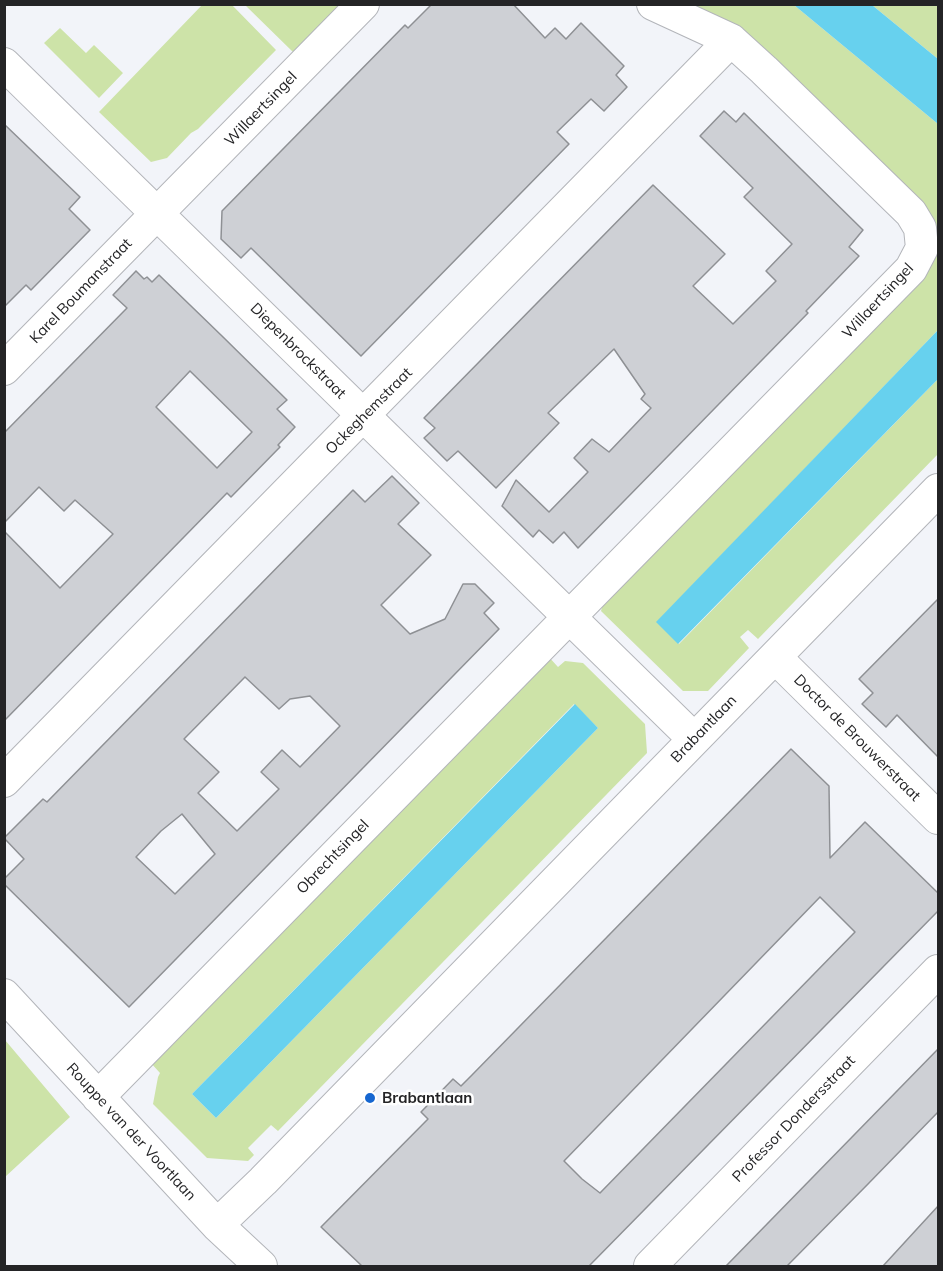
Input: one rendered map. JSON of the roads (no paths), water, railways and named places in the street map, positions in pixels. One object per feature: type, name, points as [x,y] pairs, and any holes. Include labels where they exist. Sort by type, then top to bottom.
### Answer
[{"type":"street","name":"Willaertsingel","points":[[158,213],[363,4]]},
{"type":"street","name":"Willaertsingel","points":[[569,617],[911,269],[922,248],[920,228],[911,213],[731,40],[653,4]]},
{"type":"street","name":"Ockeghemstraat","points":[[4,781],[731,40]]},
{"type":"street","name":"Diepenbrockstraat","points":[[4,64],[694,739]]},
{"type":"street","name":"Karel Boumanstraat","points":[[4,369],[158,213]]},
{"type":"street","name":"Brabantlaan","points":[[217,1225],[263,1182],[939,490]]},
{"type":"street","name":"Obrechtsingel","points":[[98,1097],[569,617]]},
{"type":"street","name":"Doctor de Brouwerstraat","points":[[775,657],[939,818]]},
{"type":"street","name":"Professor Dondersstraat","points":[[650,1266],[939,971]]},
{"type":"street","name":"Rouppe van der Voortlaan","points":[[4,995],[217,1225],[261,1266]]},
{"type":"water","points":[[794,5],[872,5],[938,59],[938,124]]},
{"type":"water","points":[[938,330],[938,379],[678,644],[656,622]]},
{"type":"water","points":[[575,704],[598,728],[216,1118],[192,1094]]},
{"type":"place","name":"Brabantlaan","points":[[370,1098]]}]
